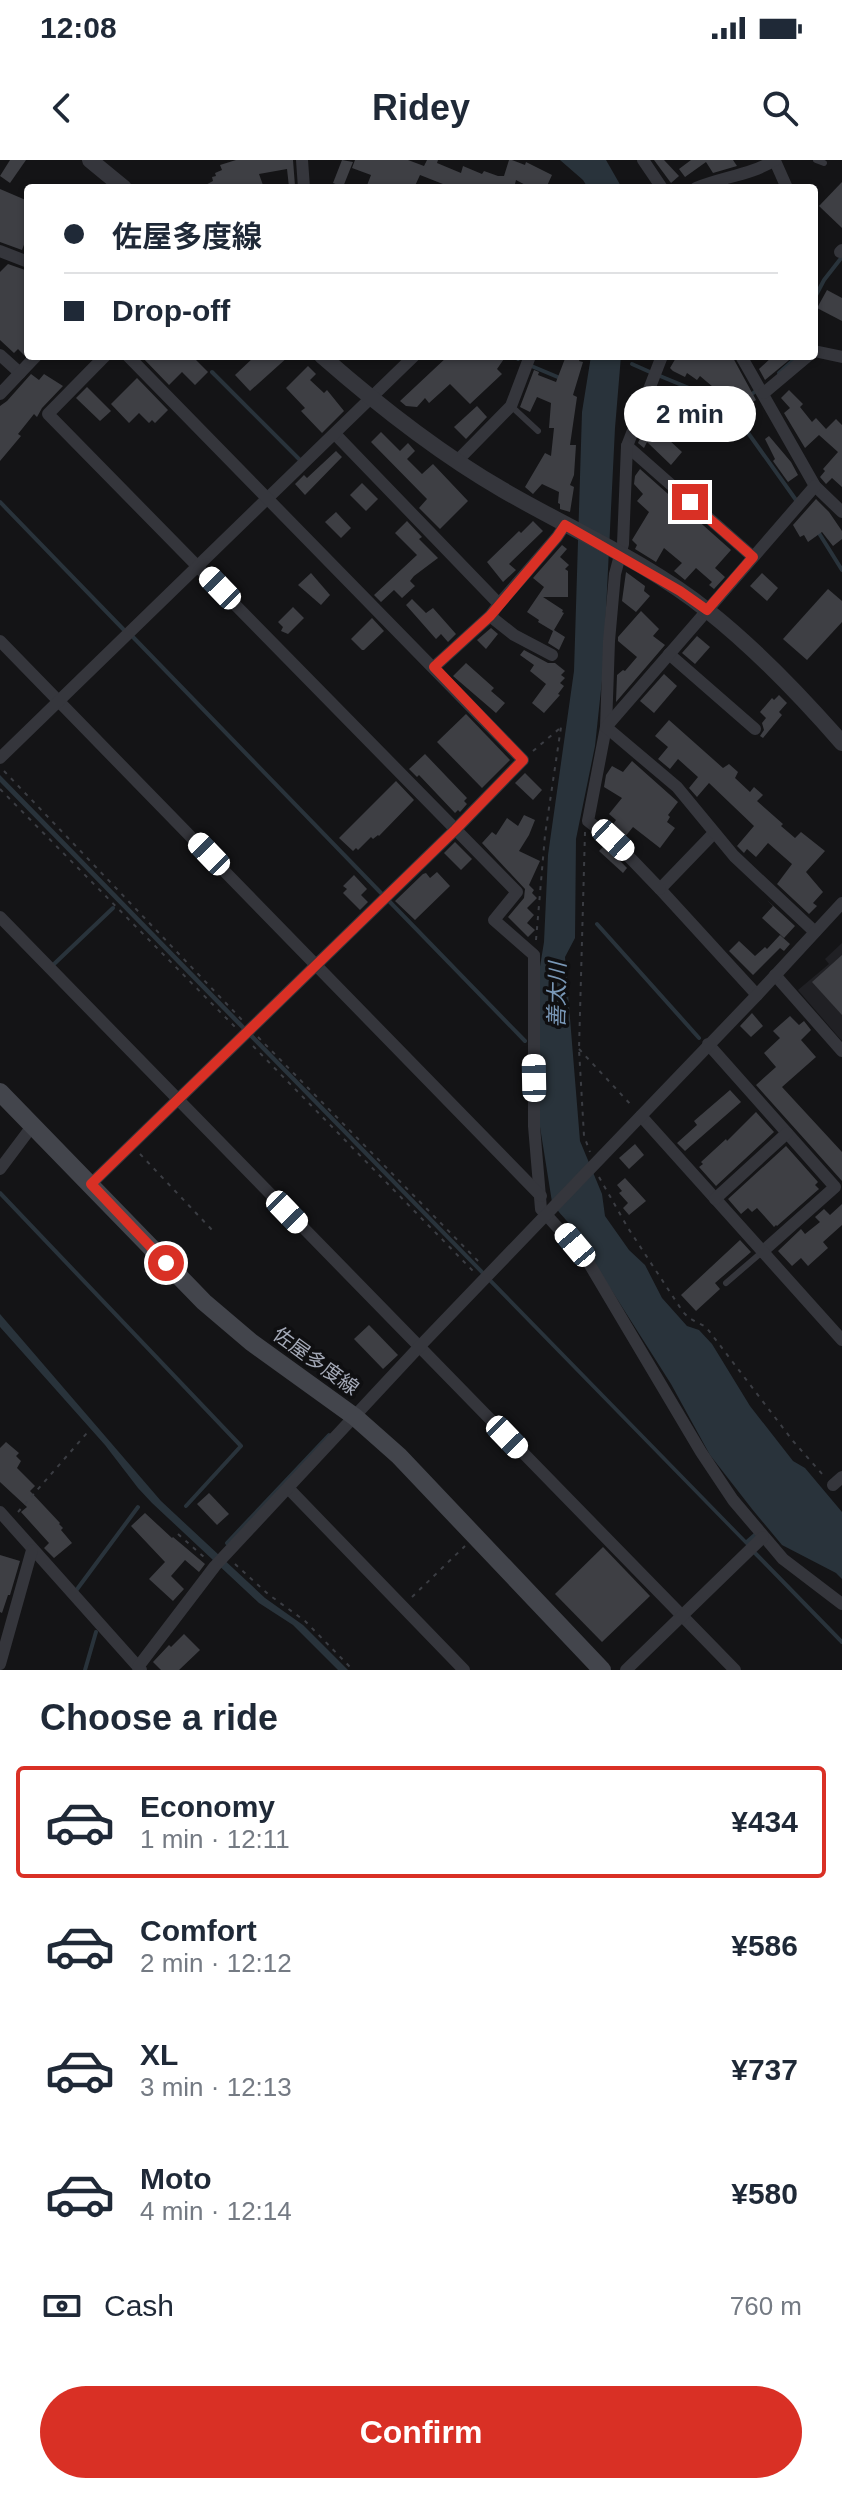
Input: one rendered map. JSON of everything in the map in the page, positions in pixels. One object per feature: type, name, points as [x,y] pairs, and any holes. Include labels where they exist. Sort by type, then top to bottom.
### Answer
[{"type":"main road","name":"佐屋多度線","points":[[0,1092],[204,1302],[251,1342],[355,1417],[399,1456],[602,1670]]},
{"type":"street","points":[[90,160],[119,184]]},
{"type":"street","points":[[302,160],[304,184]]},
{"type":"street","points":[[706,184],[751,173],[775,160],[785,184]]},
{"type":"street","points":[[646,162],[660,184]]},
{"type":"street","points":[[0,251],[24,260]]},
{"type":"street","points":[[818,352],[842,357]]},
{"type":"street","points":[[0,355],[20,373]]},
{"type":"street","points":[[0,394],[32,360]]},
{"type":"street","points":[[101,360],[48,414],[517,892],[494,920],[534,955],[534,1126],[541,1209],[549,1212],[587,1260],[733,1500],[783,1559],[842,1604]]},
{"type":"street","points":[[91,1184],[523,760],[132,360]]},
{"type":"street","points":[[327,360],[370,398],[456,462],[680,591],[707,610],[810,706],[842,743]]},
{"type":"street","points":[[0,758],[410,360]]},
{"type":"street","points":[[456,462],[511,406],[528,360]]},
{"type":"street","points":[[660,360],[627,446],[623,544],[617,554],[609,641],[606,727],[588,821],[613,840],[757,995]]},
{"type":"street","points":[[743,360],[815,486],[842,512]]},
{"type":"street","points":[[764,393],[803,360]]},
{"type":"street","points":[[335,434],[499,604]]},
{"type":"street","points":[[627,446],[753,557]]},
{"type":"street","points":[[606,727],[815,486]]},
{"type":"street","points":[[434,667],[490,616],[557,537],[570,528]]},
{"type":"street","points":[[490,616],[514,635],[552,655]]},
{"type":"street","points":[[0,641],[541,1196]]},
{"type":"street","points":[[669,654],[755,729]]},
{"type":"street","points":[[606,727],[677,787],[734,856],[815,932]]},
{"type":"street","points":[[660,889],[714,833]]},
{"type":"street","points":[[4,1517],[139,1669],[220,1562],[419,1347],[842,903]]},
{"type":"street","points":[[0,917],[735,1670]]},
{"type":"street","points":[[775,975],[842,1051]]},
{"type":"street","points":[[708,1044],[838,1191],[762,1252]]},
{"type":"street","points":[[641,1116],[842,1340]]},
{"type":"street","points":[[0,1169],[33,1125]]},
{"type":"street","points":[[715,1199],[787,1133]]},
{"type":"street","points":[[289,1489],[464,1670]]},
{"type":"street","points":[[626,1670],[763,1537]]},
{"type":"street","points":[[0,1664],[32,1550]]},
{"type":"lane","points":[[511,406],[538,431]]},
{"type":"lane","points":[[726,1283],[762,1252]]},
{"type":"path","points":[[523,760],[561,727],[545,835],[534,955]]},
{"type":"path","points":[[0,768],[246,1032],[487,1277]]},
{"type":"path","points":[[0,789],[246,1032],[487,1277]]},
{"type":"path","points":[[588,821],[584,837],[579,1049],[584,1136],[594,1165],[628,1228],[683,1312],[706,1327],[793,1441],[837,1481]]},
{"type":"path","points":[[579,1049],[641,1116]]},
{"type":"path","points":[[131,1145],[214,1232]]},
{"type":"path","points":[[4,1517],[87,1433]]},
{"type":"path","points":[[178,1534],[305,1621],[353,1670]]},
{"type":"path","points":[[403,1607],[475,1536]]},
{"type":"shaded area","points":[[842,943],[842,1041],[798,990],[829,964],[825,959]]},
{"type":"water","points":[[560,160],[606,160],[620,184],[586,184]]},
{"type":"water","name":"善太川","points":[[590,360],[621,360],[603,671],[595,746],[576,839],[575,938],[565,957],[580,1141],[602,1194],[605,1216],[629,1250],[645,1265],[662,1298],[687,1326],[699,1330],[712,1344],[750,1406],[793,1461],[805,1468],[842,1512],[842,1579],[782,1545],[710,1455],[671,1384],[583,1251],[576,1231],[552,1202],[540,1127],[537,985],[544,942],[548,855],[574,671],[582,412]]},
{"type":"water","points":[[0,775],[746,1540],[754,1533],[757,1537],[747,1546],[0,782]]},
{"type":"water","points":[[0,1314],[161,1501],[265,1598],[303,1625],[348,1670],[338,1670],[293,1625],[259,1603],[152,1503],[0,1327]]},
{"type":"building","points":[[10,160],[26,160],[10,183],[0,176]]},
{"type":"building","points":[[236,160],[293,160],[295,184],[289,184],[287,169],[259,174],[263,184],[207,184],[213,181],[215,173],[222,170],[220,165]]},
{"type":"building","points":[[342,160],[353,162],[344,184],[333,183]]},
{"type":"building","points":[[355,160],[408,160],[424,166],[427,160],[438,160],[437,163],[461,173],[463,166],[482,174],[484,171],[504,176],[509,160],[512,160],[525,165],[526,162],[552,175],[548,184],[524,184],[516,180],[515,184],[443,184],[420,175],[416,184],[368,184],[371,175],[352,168]]},
{"type":"building","points":[[654,160],[664,160],[679,176],[671,183]]},
{"type":"building","points":[[691,160],[733,160],[737,166],[713,173],[706,162],[685,177],[679,169]]},
{"type":"building","points":[[842,182],[842,228],[819,206]]},
{"type":"building","points":[[0,189],[24,199],[24,245],[22,250],[0,242]]},
{"type":"building","points":[[8,264],[24,270],[24,355],[18,349],[14,353],[0,340],[0,272]]},
{"type":"building","points":[[827,290],[842,298],[842,321],[818,309]]},
{"type":"building","points":[[145,360],[196,360],[208,372],[195,385],[182,372],[169,385]]},
{"type":"building","points":[[251,360],[285,360],[250,391],[235,375]]},
{"type":"building","points":[[444,360],[503,360],[497,369],[502,374],[470,404],[450,384],[429,403],[425,398],[417,407],[406,406],[400,401]]},
{"type":"building","points":[[564,360],[583,362],[573,395],[577,397],[570,445],[576,445],[574,475],[570,485],[574,487],[570,512],[560,509],[559,492],[542,484],[533,494],[525,487],[545,453],[551,456],[554,428],[549,428],[551,403],[537,397],[530,412],[520,407],[534,370],[539,372],[538,375],[556,382]]},
{"type":"building","points":[[675,360],[734,360],[756,400],[750,404],[743,391],[734,400],[729,395],[726,398],[700,376],[697,380],[687,373],[685,377],[670,368]]},
{"type":"building","points":[[769,360],[789,360],[765,380],[759,369]]},
{"type":"building","points":[[308,366],[316,374],[310,380],[324,393],[327,390],[344,411],[322,433],[301,411],[305,408],[286,388]]},
{"type":"building","points":[[31,374],[39,380],[44,374],[63,386],[37,417],[34,414],[0,461],[0,406]]},
{"type":"building","points":[[137,378],[168,410],[155,423],[152,420],[149,423],[139,413],[129,423],[111,404]]},
{"type":"building","points":[[87,387],[111,411],[100,421],[76,398]]},
{"type":"building","points":[[789,390],[803,404],[800,407],[812,422],[816,418],[826,429],[836,419],[842,425],[842,487],[832,478],[826,484],[820,477],[838,452],[819,435],[805,448],[784,413],[790,408],[781,398]]},
{"type":"building","points":[[477,406],[487,417],[466,439],[454,427]]},
{"type":"building","points":[[653,406],[679,428],[669,440],[682,452],[671,465],[647,442],[644,448],[638,443]]},
{"type":"building","points":[[381,432],[400,451],[408,443],[415,451],[407,459],[422,474],[433,464],[468,501],[440,529],[419,508],[427,499],[371,442]]},
{"type":"building","points":[[769,436],[798,475],[788,482],[773,461],[775,459],[765,439]]},
{"type":"building","points":[[336,451],[342,457],[305,495],[295,484],[304,475],[307,478]]},
{"type":"building","points":[[640,469],[731,550],[715,568],[725,577],[714,589],[709,585],[712,582],[696,568],[685,580],[674,571],[682,563],[664,548],[656,562],[635,549],[637,545],[632,540],[649,512],[637,501],[643,494],[634,484]]},
{"type":"building","points":[[362,483],[378,499],[366,511],[350,495]]},
{"type":"building","points":[[816,499],[842,531],[842,539],[833,546],[822,532],[808,542],[804,535],[800,537],[793,525]]},
{"type":"building","points":[[336,512],[351,528],[341,538],[325,522]]},
{"type":"building","points":[[407,521],[438,558],[414,576],[410,581],[415,586],[402,598],[394,590],[381,602],[374,595],[417,555],[395,533]]},
{"type":"building","points":[[533,521],[543,531],[509,564],[516,570],[503,582],[487,562]]},
{"type":"building","points":[[562,545],[567,549],[560,557],[569,565],[565,569],[568,571],[568,597],[543,597],[564,613],[554,630],[565,637],[559,650],[548,643],[553,631],[527,612],[544,587],[533,578]]},
{"type":"building","points":[[626,572],[645,586],[644,591],[650,596],[636,612],[622,601]]},
{"type":"building","points":[[311,573],[330,595],[321,605],[298,585]]},
{"type":"building","points":[[762,573],[778,588],[767,601],[750,586]]},
{"type":"building","points":[[828,589],[842,601],[842,622],[807,660],[783,639]]},
{"type":"building","points":[[412,599],[426,613],[433,608],[456,634],[448,642],[441,634],[436,639],[406,605]]},
{"type":"building","points":[[293,607],[304,618],[288,634],[281,631],[283,627],[278,622]]},
{"type":"building","points":[[641,611],[659,629],[653,636],[665,645],[616,702],[617,675],[637,657],[618,641],[618,637]]},
{"type":"building","points":[[372,618],[384,631],[362,650],[351,639]]},
{"type":"building","points":[[491,628],[498,634],[486,649],[477,640]]},
{"type":"building","points":[[697,636],[710,647],[695,664],[682,653]]},
{"type":"building","points":[[524,650],[548,663],[555,663],[565,671],[561,675],[565,678],[560,683],[564,686],[560,695],[544,713],[532,703],[546,684],[530,671],[534,665],[520,655]]},
{"type":"building","points":[[466,663],[494,688],[491,691],[505,703],[496,713],[453,676]]},
{"type":"building","points":[[664,674],[677,686],[654,713],[640,701]]},
{"type":"building","points":[[779,695],[787,703],[779,712],[782,715],[763,738],[760,736],[766,718],[760,712],[772,698],[774,700]]},
{"type":"building","points":[[466,714],[510,760],[482,788],[437,742]]},
{"type":"building","points":[[669,720],[723,768],[729,764],[738,772],[735,778],[750,792],[754,787],[763,795],[757,801],[795,838],[801,832],[825,851],[806,872],[823,892],[813,903],[817,906],[809,914],[777,884],[792,864],[768,843],[756,857],[747,849],[744,853],[737,846],[754,826],[709,783],[697,797],[689,788],[698,777],[678,759],[670,769],[658,759],[668,747],[655,736]]},
{"type":"building","points":[[425,754],[467,798],[464,801],[467,804],[460,812],[455,813],[419,775],[417,777],[409,769]]},
{"type":"building","points":[[632,761],[678,802],[668,815],[667,822],[675,828],[660,848],[633,827],[624,838],[611,827],[616,820],[609,814],[622,798],[604,787],[606,775],[612,766],[623,772]]},
{"type":"building","points":[[525,773],[542,790],[533,800],[515,783]]},
{"type":"building","points":[[396,781],[414,800],[379,836],[371,837],[353,851],[339,838]]},
{"type":"building","points":[[524,815],[535,820],[519,851],[540,861],[529,885],[537,898],[527,908],[534,915],[527,923],[535,930],[528,937],[508,917],[524,898],[525,889],[482,843],[492,832],[496,835],[507,818],[518,826]]},
{"type":"building","points":[[455,842],[472,859],[461,870],[444,853]]},
{"type":"building","points":[[605,845],[627,868],[623,873],[599,851]]},
{"type":"building","points":[[437,872],[450,886],[415,920],[395,901],[423,874],[430,878]]},
{"type":"building","points":[[354,875],[367,889],[361,895],[368,902],[360,910],[343,893],[347,889],[343,886]]},
{"type":"building","points":[[767,900],[795,926],[784,938],[762,918],[773,906]]},
{"type":"building","points":[[780,935],[790,944],[784,951],[780,948],[753,975],[729,951],[739,941],[755,956]]},
{"type":"building","points":[[842,955],[842,1015],[812,982]]},
{"type":"building","points":[[752,1013],[763,1026],[751,1037],[740,1026]]},
{"type":"building","points":[[790,1016],[799,1025],[804,1021],[811,1030],[801,1040],[816,1057],[782,1087],[842,1152],[842,1181],[756,1085],[776,1067],[764,1053],[780,1038],[773,1031]]},
{"type":"building","points":[[730,1090],[741,1102],[685,1151],[677,1143],[697,1125],[694,1121]]},
{"type":"building","points":[[756,1112],[774,1132],[716,1186],[699,1167],[703,1164],[701,1162]]},
{"type":"building","points":[[635,1144],[644,1155],[629,1169],[619,1158]]},
{"type":"building","points":[[786,1146],[818,1182],[815,1185],[819,1189],[774,1227],[757,1208],[752,1212],[748,1208],[741,1214],[728,1199]]},
{"type":"building","points":[[625,1178],[646,1201],[629,1215],[623,1208],[628,1203],[619,1193],[622,1191],[617,1185]]},
{"type":"building","points":[[842,1204],[842,1225],[823,1242],[828,1248],[808,1266],[801,1258],[792,1266],[778,1251],[801,1229],[805,1234],[820,1222],[815,1217],[824,1209],[830,1215]]},
{"type":"building","points":[[740,1240],[751,1252],[715,1283],[720,1289],[696,1311],[681,1295]]},
{"type":"building","points":[[369,1325],[398,1355],[383,1369],[354,1339]]},
{"type":"building","points":[[6,1442],[19,1453],[16,1456],[21,1461],[17,1468],[35,1486],[30,1491],[60,1523],[61,1530],[72,1543],[54,1558],[44,1548],[49,1543],[21,1512],[27,1507],[0,1482],[0,1448]]},
{"type":"building","points":[[209,1493],[229,1514],[217,1525],[197,1504]]},
{"type":"building","points":[[145,1513],[205,1564],[199,1572],[185,1560],[171,1576],[184,1589],[173,1601],[149,1579],[165,1562],[131,1526]]},
{"type":"building","points":[[603,1547],[650,1596],[602,1642],[555,1594]]},
{"type":"building","points":[[0,1555],[20,1561],[2,1613],[0,1612]]},
{"type":"building","points":[[184,1634],[200,1650],[179,1670],[161,1670],[153,1662]]},
{"type":"waterway","points":[[818,291],[842,257]]},
{"type":"waterway","points":[[779,373],[794,360]]},
{"type":"waterway","points":[[632,364],[650,372]]},
{"type":"waterway","points":[[529,365],[560,378]]},
{"type":"waterway","points":[[212,372],[300,460]]},
{"type":"waterway","points":[[660,376],[735,407]]},
{"type":"waterway","points":[[756,391],[731,409],[796,500]]},
{"type":"waterway","points":[[0,502],[125,631]]},
{"type":"waterway","points":[[817,530],[842,570]]},
{"type":"waterway","points":[[132,636],[381,893]]},
{"type":"waterway","points":[[388,900],[525,1041]]},
{"type":"waterway","points":[[53,965],[113,908]]},
{"type":"waterway","points":[[597,924],[699,1038]]},
{"type":"waterway","points":[[0,1193],[241,1446],[186,1506]]},
{"type":"waterway","points":[[227,1543],[329,1435]]},
{"type":"waterway","points":[[75,1592],[138,1507]]},
{"type":"waterway","points":[[755,1553],[842,1642]]},
{"type":"waterway","points":[[85,1670],[96,1632]]},
{"type":"route","points":[[166,1263],[91,1184],[523,760],[434,667],[490,616],[565,525],[615,552],[707,610],[753,557],[690,502]]}]
